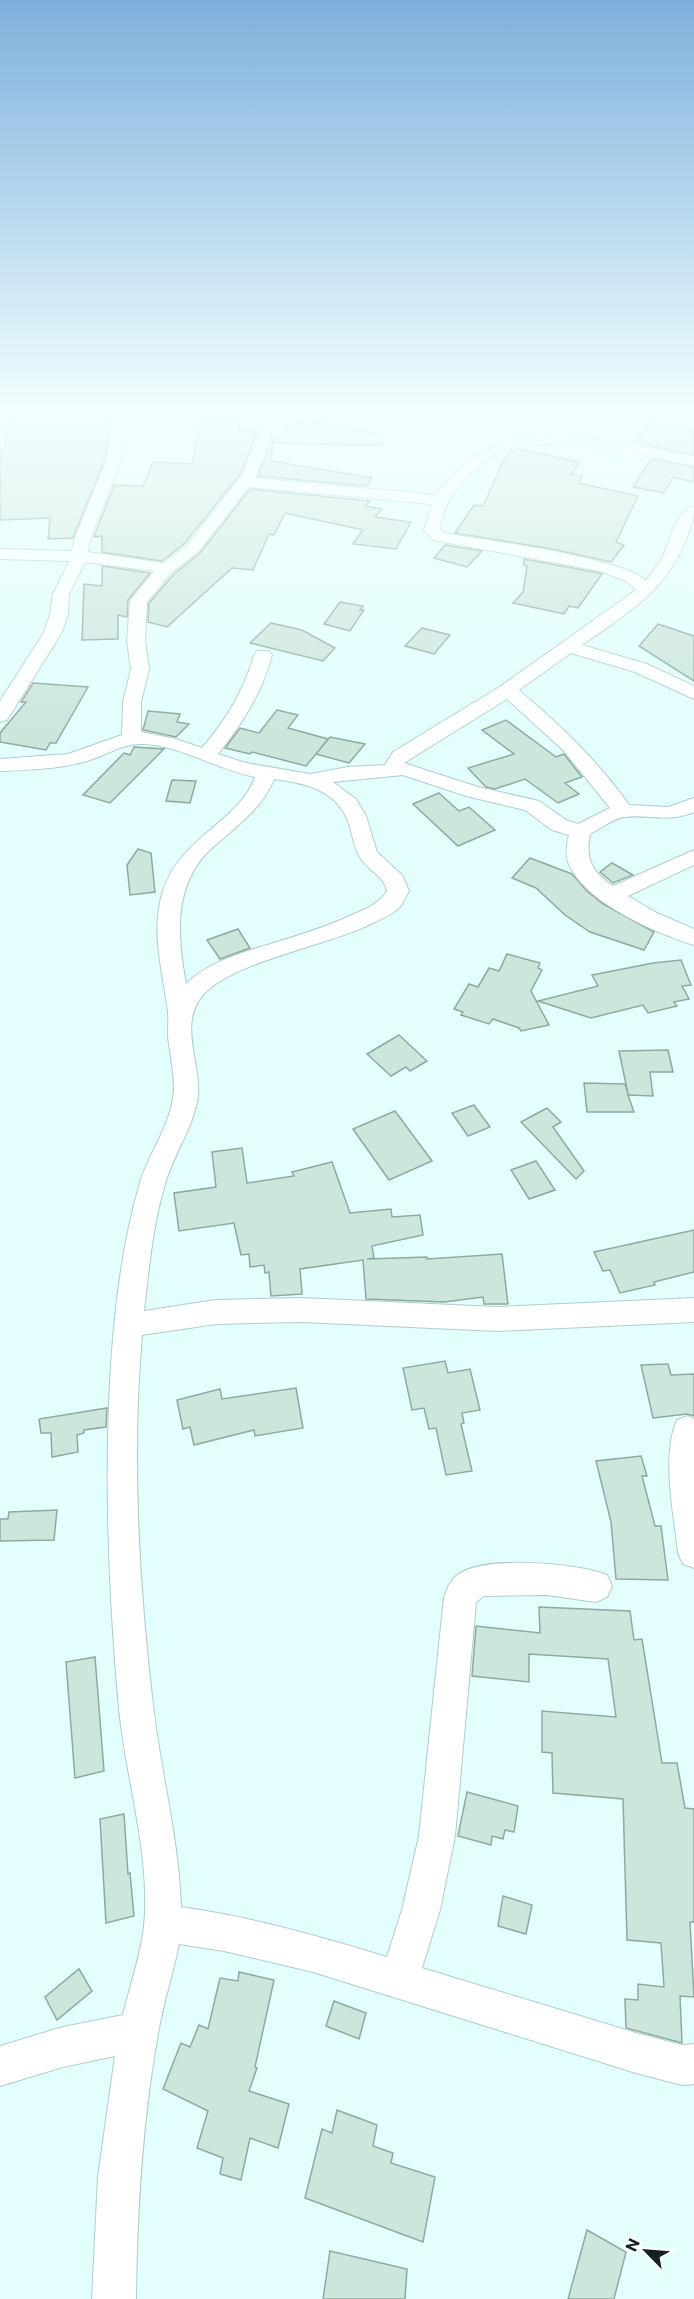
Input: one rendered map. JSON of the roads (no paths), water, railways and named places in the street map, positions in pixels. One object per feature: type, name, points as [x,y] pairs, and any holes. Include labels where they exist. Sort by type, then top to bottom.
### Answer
[{"type":"street","points":[[0,716],[52,634],[59,615],[61,594],[79,556],[89,521]]},
{"type":"street","points":[[131,738],[132,702],[140,669],[136,641],[139,602],[166,568],[192,549],[214,521]]},
{"type":"street","points":[[433,521],[432,530],[439,537],[604,567],[634,578],[646,591]]},
{"type":"street","points":[[393,769],[400,756],[508,690],[646,591],[668,563],[686,521]]},
{"type":"street","points":[[0,554],[79,556],[166,568]]},
{"type":"street","points":[[571,647],[641,668],[694,693]]},
{"type":"street","points":[[206,756],[244,706],[257,679],[263,655]]},
{"type":"street","points":[[508,690],[560,736],[608,789],[623,811]]},
{"type":"street","points":[[0,765],[68,760],[94,753],[131,738],[180,747],[266,774],[309,780],[332,789],[355,811],[365,838],[367,851],[376,865],[398,886],[397,897],[388,907],[370,916],[268,954],[223,968],[186,998],[180,1014]]},
{"type":"street","points":[[309,780],[348,772],[393,769],[413,771],[473,792],[532,805],[559,825],[580,831],[612,814],[623,811],[694,817]]},
{"type":"street","points":[[114,2299],[116,2199],[138,2032],[163,1923],[161,1861],[137,1715],[131,1640],[123,1434],[128,1325],[146,1212],[154,1177],[184,1109],[188,1072],[181,1047],[180,1014],[167,922],[169,898],[182,871],[196,852],[246,810],[256,798],[266,774]]},
{"type":"street","points":[[672,814],[694,804]]},
{"type":"street","points":[[580,831],[576,854],[580,866],[591,881],[658,922],[694,937]]},
{"type":"street","points":[[612,895],[694,857]]},
{"type":"street","points":[[128,1325],[216,1312],[301,1310],[497,1319],[694,1310]]},
{"type":"street","points":[[688,1431],[685,1472],[694,1553]]},
{"type":"street","points":[[399,1980],[421,1911],[437,1836],[460,1597],[467,1587],[482,1580],[547,1579],[596,1586]]},
{"type":"street","points":[[163,1923],[224,1932],[313,1953],[636,2053],[682,2065],[694,2064]]},
{"type":"street","points":[[0,2066],[63,2048],[138,2032]]}]
